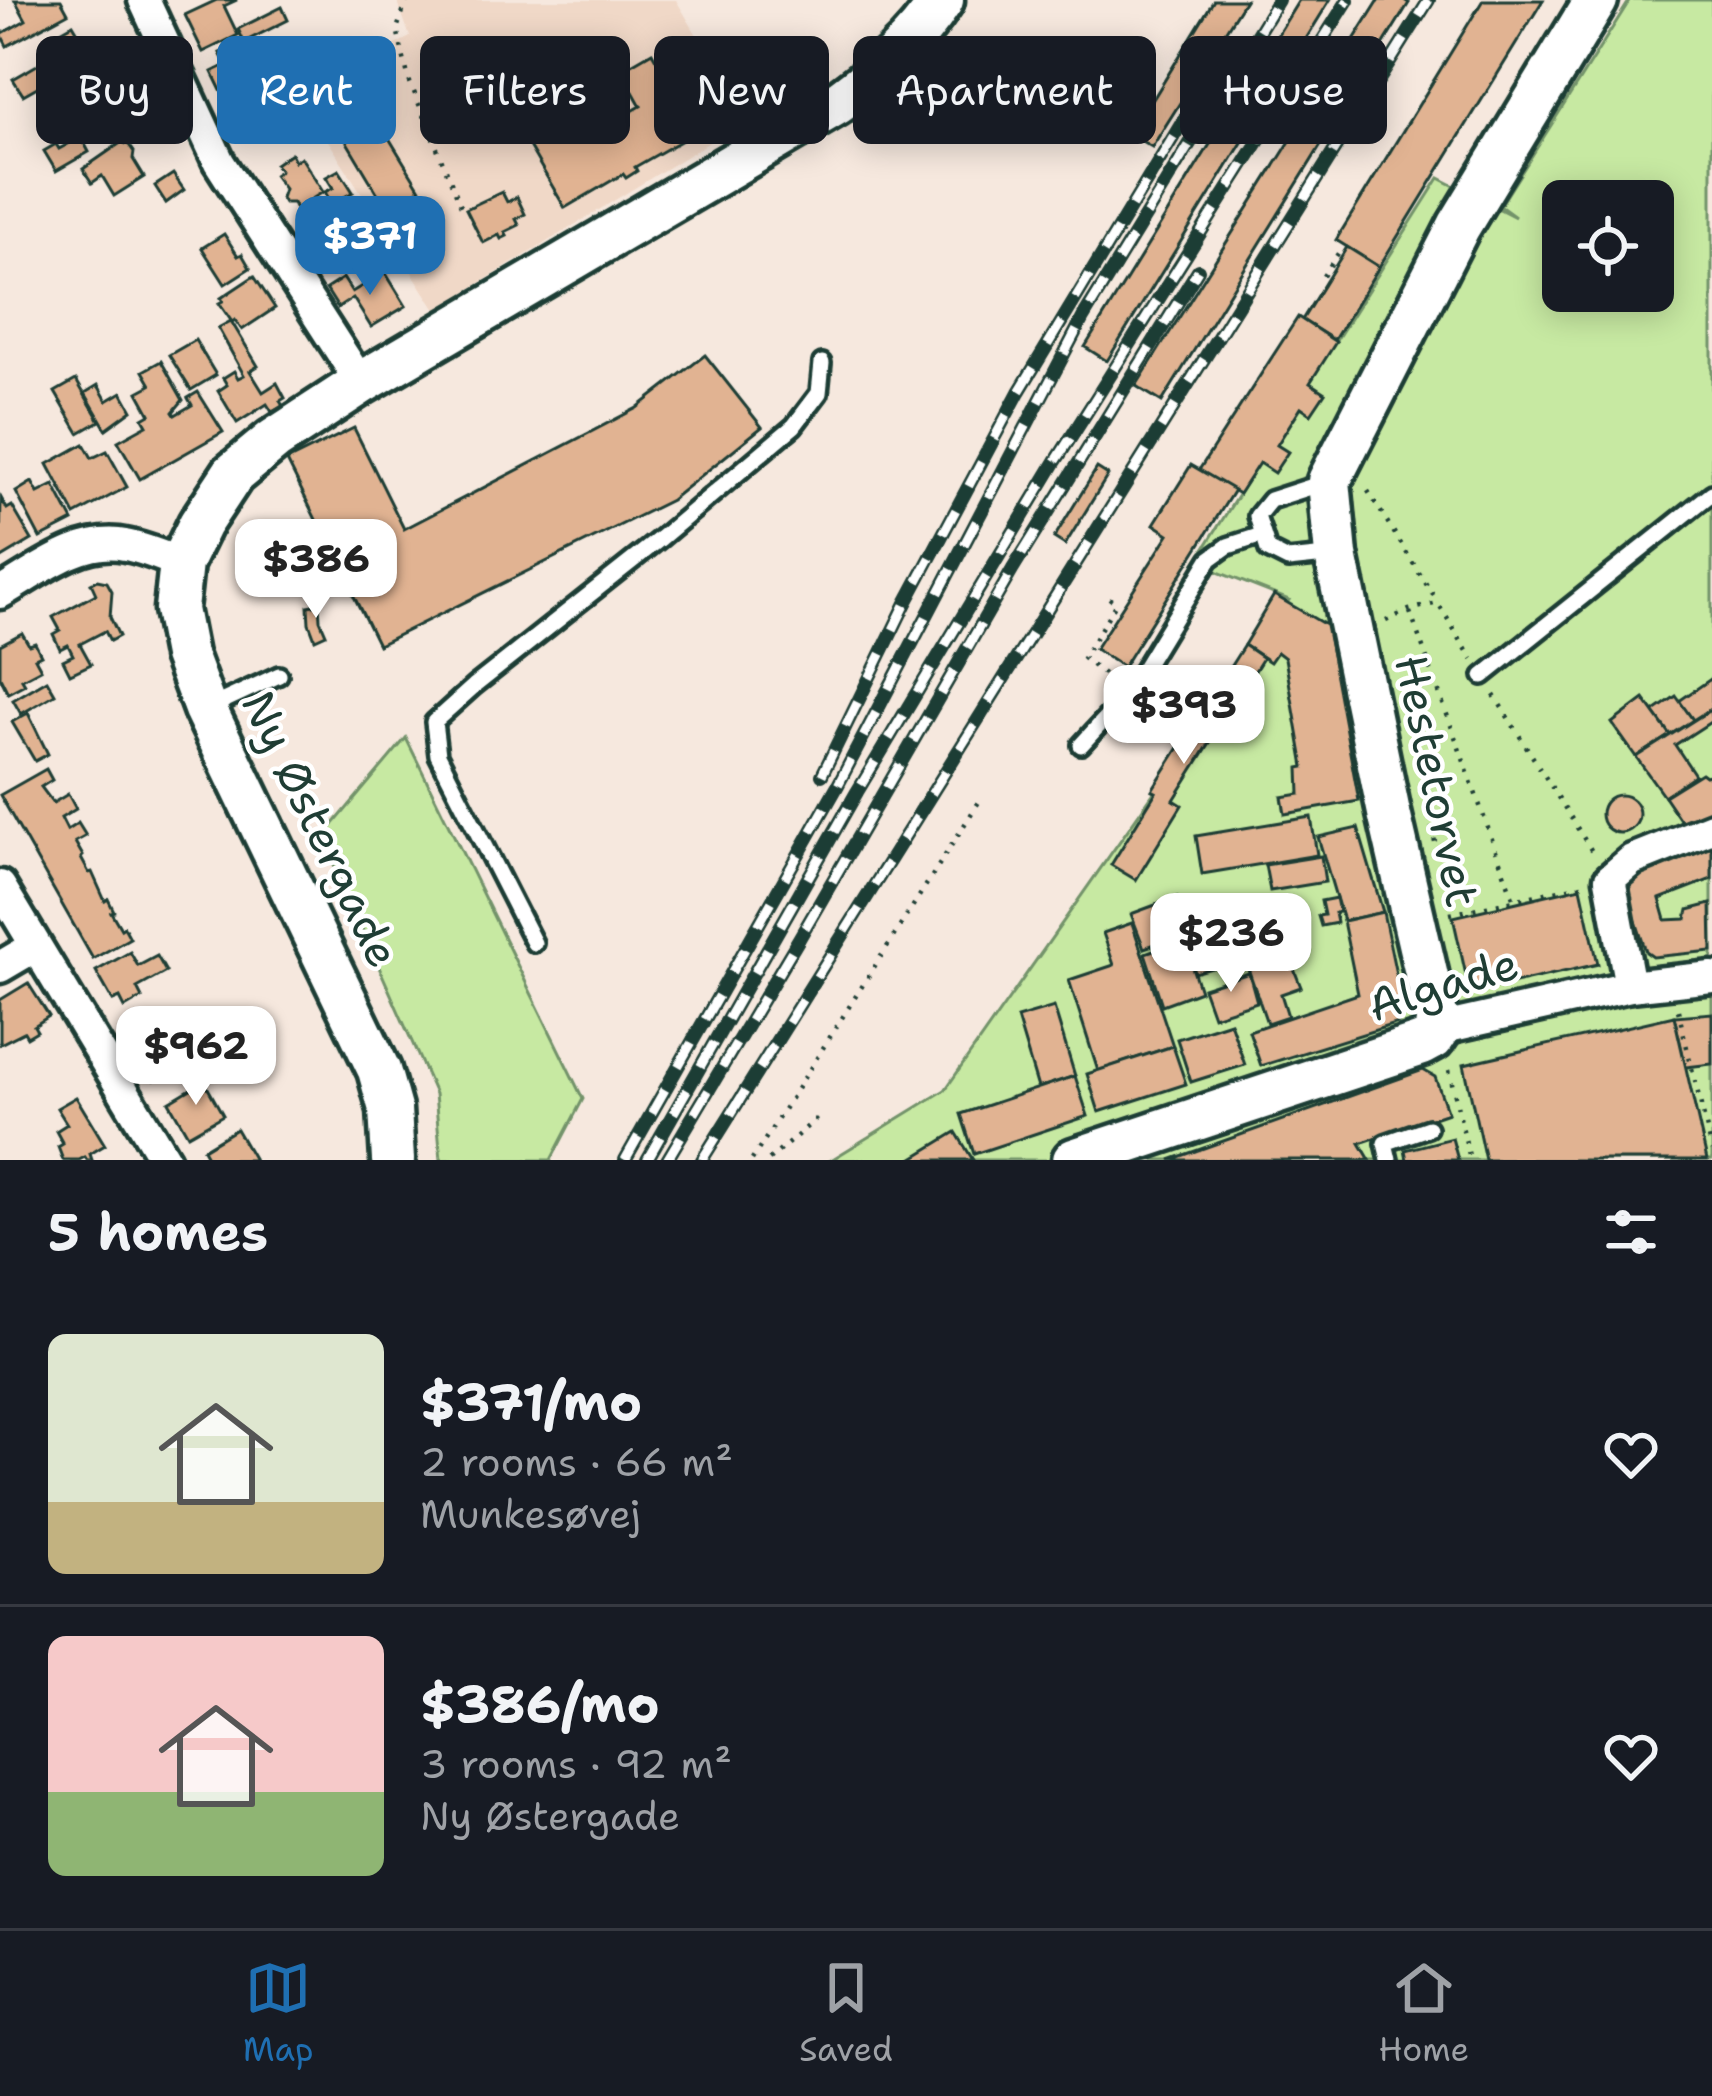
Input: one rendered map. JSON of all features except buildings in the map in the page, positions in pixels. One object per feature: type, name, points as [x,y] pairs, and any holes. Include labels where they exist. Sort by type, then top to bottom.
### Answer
[{"type":"main road","name":"Ny Østergade","points":[[393,1160],[390,1108],[380,1070],[205,710],[184,655],[176,609],[181,563],[232,475],[274,440],[361,383],[836,104],[895,57],[942,0]]},
{"type":"main road","points":[[1337,466],[1452,238],[1596,0]]},
{"type":"main road","name":"Hestetorvet","points":[[1337,466],[1336,555],[1439,1029]]},
{"type":"main road","name":"Algade","points":[[1073,1160],[1422,1044],[1439,1029]]},
{"type":"street","points":[[144,0],[219,162],[361,383]]},
{"type":"street","points":[[0,593],[97,543],[127,545],[181,563]]},
{"type":"street","points":[[1630,986],[1621,870],[1712,828]]},
{"type":"street","points":[[0,886],[165,1160]]},
{"type":"street","points":[[0,967],[34,946]]},
{"type":"street","name":"Algade","points":[[1439,1029],[1630,986],[1712,977]]},
{"type":"lane","points":[[534,943],[438,755],[434,722],[794,426],[819,393],[822,363]]},
{"type":"lane","points":[[1336,555],[1288,560],[1268,550],[1257,516],[1270,500],[1337,466]]},
{"type":"lane","points":[[1483,676],[1712,493]]},
{"type":"lane","points":[[1081,745],[1128,694],[1210,559],[1228,546],[1262,535]]},
{"type":"lane","points":[[205,710],[278,675]]},
{"type":"lane","points":[[1389,1160],[1385,1143],[1436,1125]]},
{"type":"path","points":[[406,0],[397,29],[409,80],[461,206]]},
{"type":"path","points":[[1323,276],[1339,252]]},
{"type":"path","points":[[1337,466],[1438,603],[1483,676],[1621,870],[1450,914]]},
{"type":"path","points":[[1109,598],[1116,603],[1083,658],[1128,694]]},
{"type":"path","points":[[1352,631],[1438,603]]},
{"type":"path","points":[[1409,610],[1514,900]]},
{"type":"path","points":[[1411,734],[1441,869]]},
{"type":"path","points":[[752,1160],[982,797]]},
{"type":"path","points":[[1671,981],[1712,1151]]},
{"type":"path","points":[[1439,1029],[1470,1160]]},
{"type":"path","points":[[769,1160],[823,1113]]},
{"type":"path","points":[[1436,1125],[1461,1118]]},
{"type":"shaded area","points":[[397,0],[676,0],[697,36],[654,36],[654,144],[706,144],[436,310],[330,144],[396,144],[396,44],[410,37]]},
{"type":"green space","points":[[1630,0],[1712,0],[1712,1160],[831,1160],[945,1090],[1289,600],[1195,563],[1439,178],[1515,217],[1500,206]]},
{"type":"green space","points":[[406,738],[583,1099],[551,1160],[441,1160],[435,1094],[322,838]]},
{"type":"railway","points":[[625,1160],[838,785],[1083,318],[1278,0]]},
{"type":"railway","points":[[647,1160],[857,792],[1056,461],[1348,0]]},
{"type":"railway","points":[[702,1160],[1429,0]]},
{"type":"railway","points":[[822,775],[906,603],[1019,392],[1180,126]]},
{"type":"railway","points":[[667,1160],[1013,569],[1198,270]]}]
